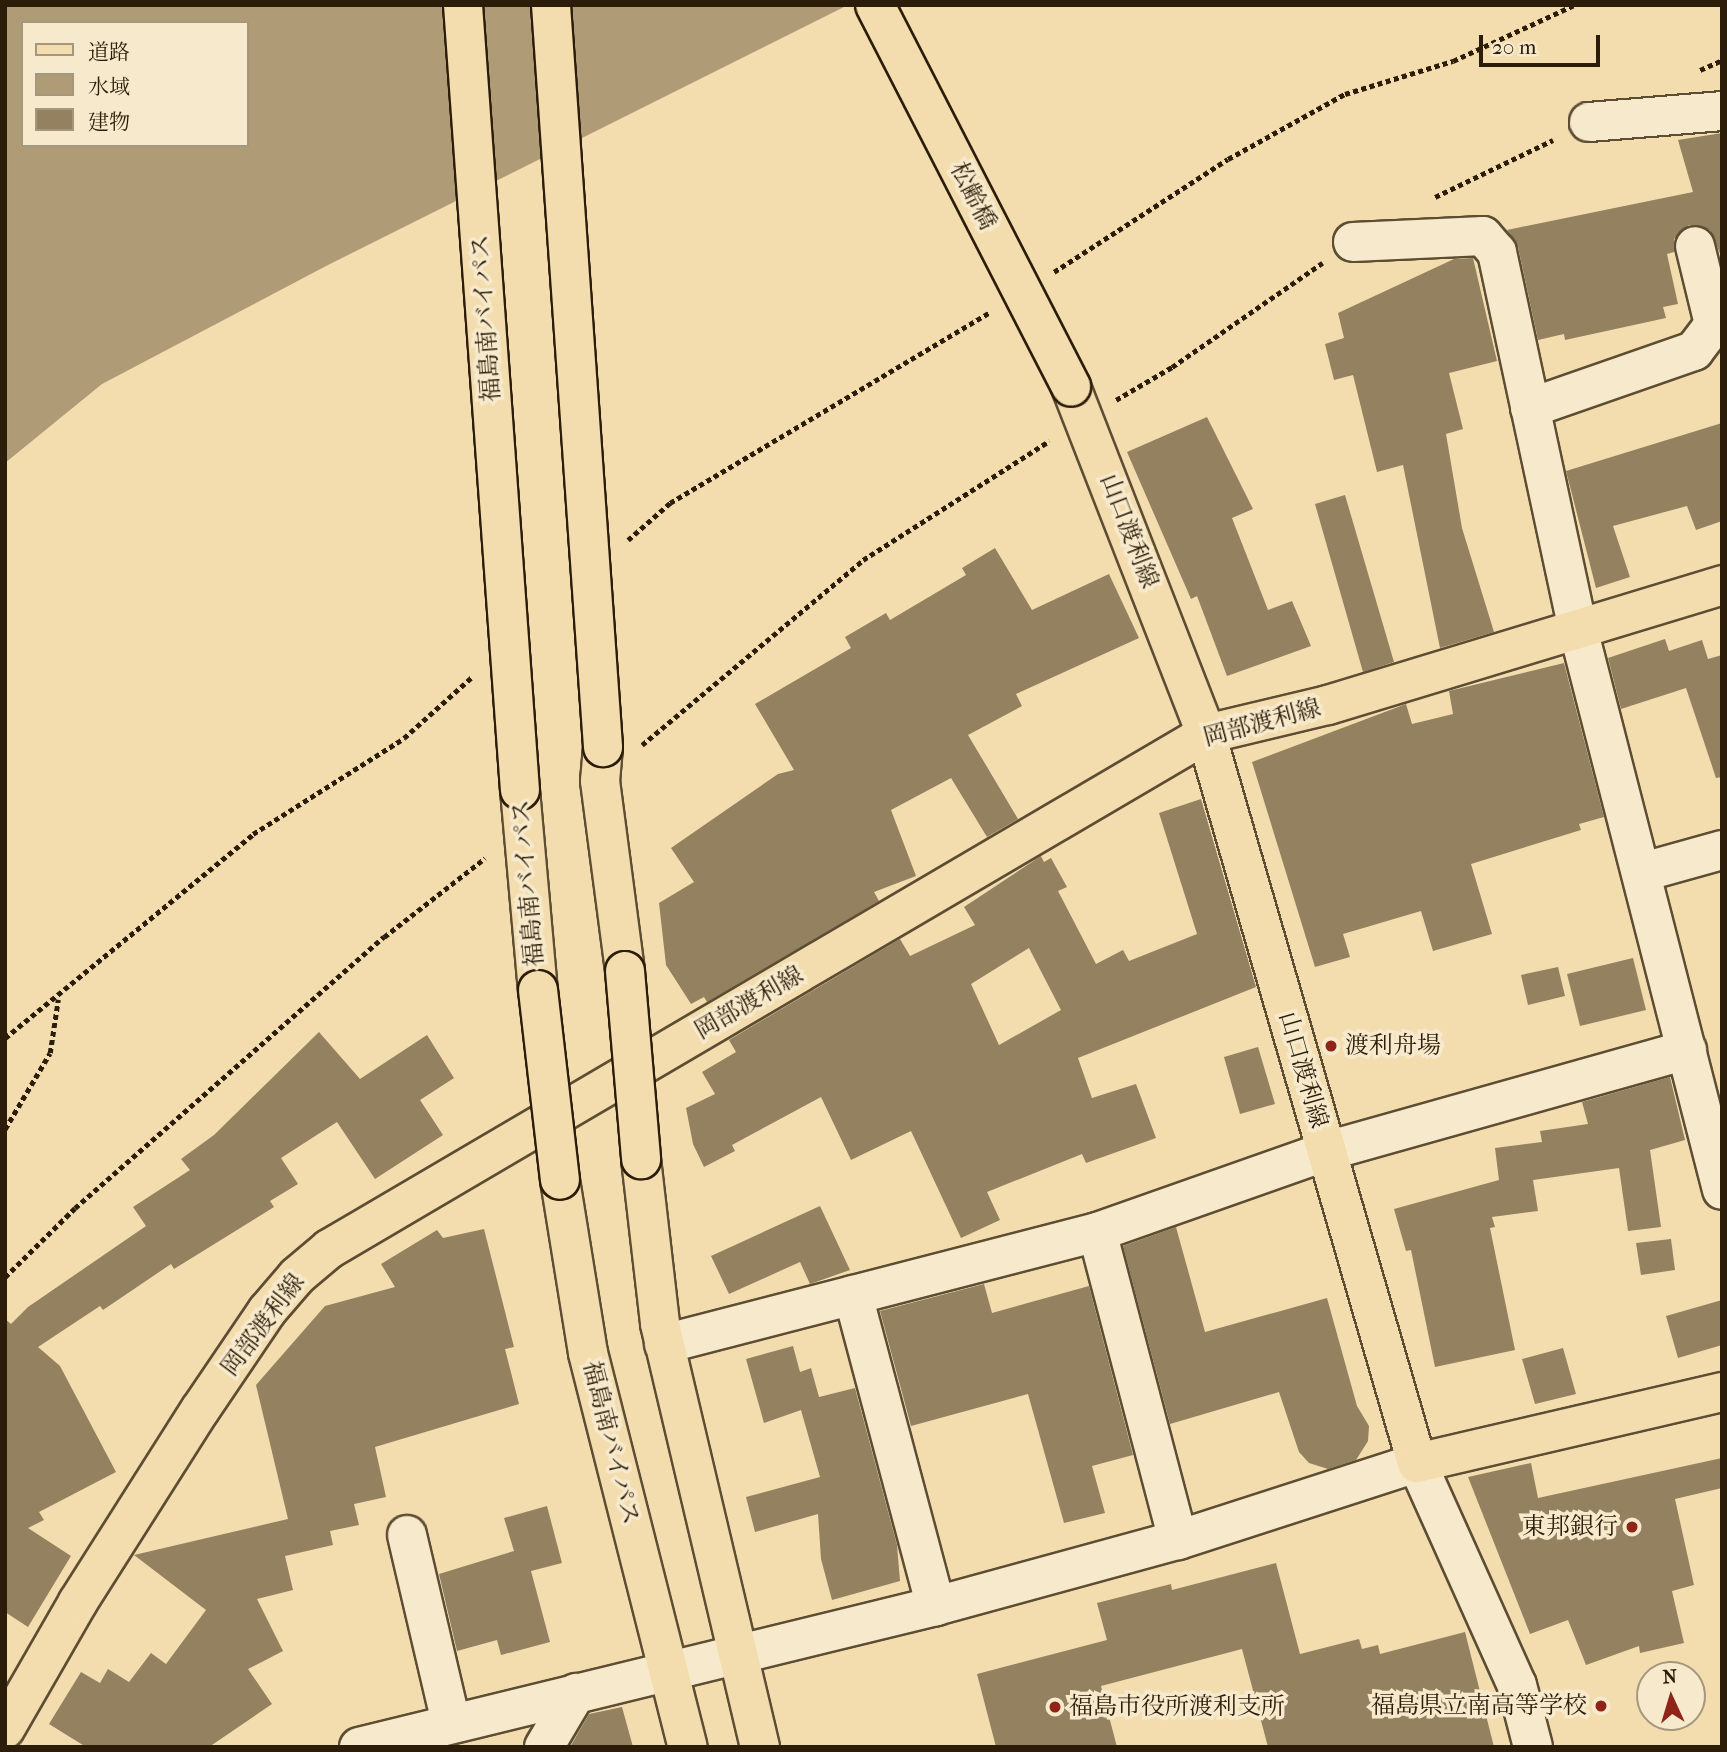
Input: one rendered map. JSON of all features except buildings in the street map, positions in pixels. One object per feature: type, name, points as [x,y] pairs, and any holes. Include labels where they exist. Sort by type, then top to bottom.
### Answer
[{"type":"main road","name":"福島南バイパス","points":[[463,5],[520,790],[538,990],[560,1180],[588,1353],[688,1747]]},
{"type":"main road","points":[[551,5],[602,764],[625,971],[641,1159],[664,1344],[760,1747]]},
{"type":"main road","name":"松齢橋","points":[[875,5],[1078,402]]},
{"type":"main road","name":"山口渡利線","points":[[1078,402],[1206,734],[1418,1463]]},
{"type":"main road","name":"岡部渡利線","points":[[5,1729],[78,1602],[200,1410],[267,1311],[297,1276],[329,1249],[1206,734],[1328,705],[1722,585]]},
{"type":"main road","points":[[1418,1463],[1722,1392]]},
{"type":"street","points":[[1589,122],[1722,111]]},
{"type":"street","points":[[1353,242],[1483,236],[1497,252],[1578,629],[1643,872],[1722,1190]]},
{"type":"street","points":[[1530,408],[1694,351],[1714,324],[1695,246]]},
{"type":"street","points":[[1643,872],[1722,850]]},
{"type":"street","points":[[664,1344],[1097,1232],[1327,1151],[1687,1049]]},
{"type":"street","points":[[1097,1232],[1178,1540]]},
{"type":"street","points":[[853,1295],[936,1606]]},
{"type":"street","points":[[359,1747],[737,1652],[936,1606],[1178,1540],[1418,1463],[1517,1685],[1533,1747]]},
{"type":"street","points":[[407,1535],[451,1723]]},
{"type":"street","points":[[544,1747],[576,1693]]},
{"type":"path","points":[[1041,280],[1228,159],[1324,105],[1453,61],[1574,5]]},
{"type":"path","points":[[1698,72],[1722,60]]},
{"type":"path","points":[[1422,204],[1589,122]]},
{"type":"path","points":[[602,764],[863,560],[1078,402],[1172,367],[1353,242]]},
{"type":"path","points":[[619,548],[670,503],[998,307]]},
{"type":"path","points":[[5,1038],[58,999],[253,834],[404,738],[475,674]]},
{"type":"path","points":[[5,1277],[75,1208],[374,946],[525,828]]},
{"type":"path","points":[[5,1129],[50,1053],[58,999]]},
{"type":"water","points":[[5,5],[848,5],[328,265],[102,384],[5,463]]},
{"type":"place","name":"渡利舟場","points":[[1331,1046]]},
{"type":"place","name":"東邦銀行","points":[[1632,1527]]},
{"type":"place","name":"福島県立南高等学校","points":[[1601,1706]]},
{"type":"place","name":"福島市役所渡利支所","points":[[1055,1707]]}]
